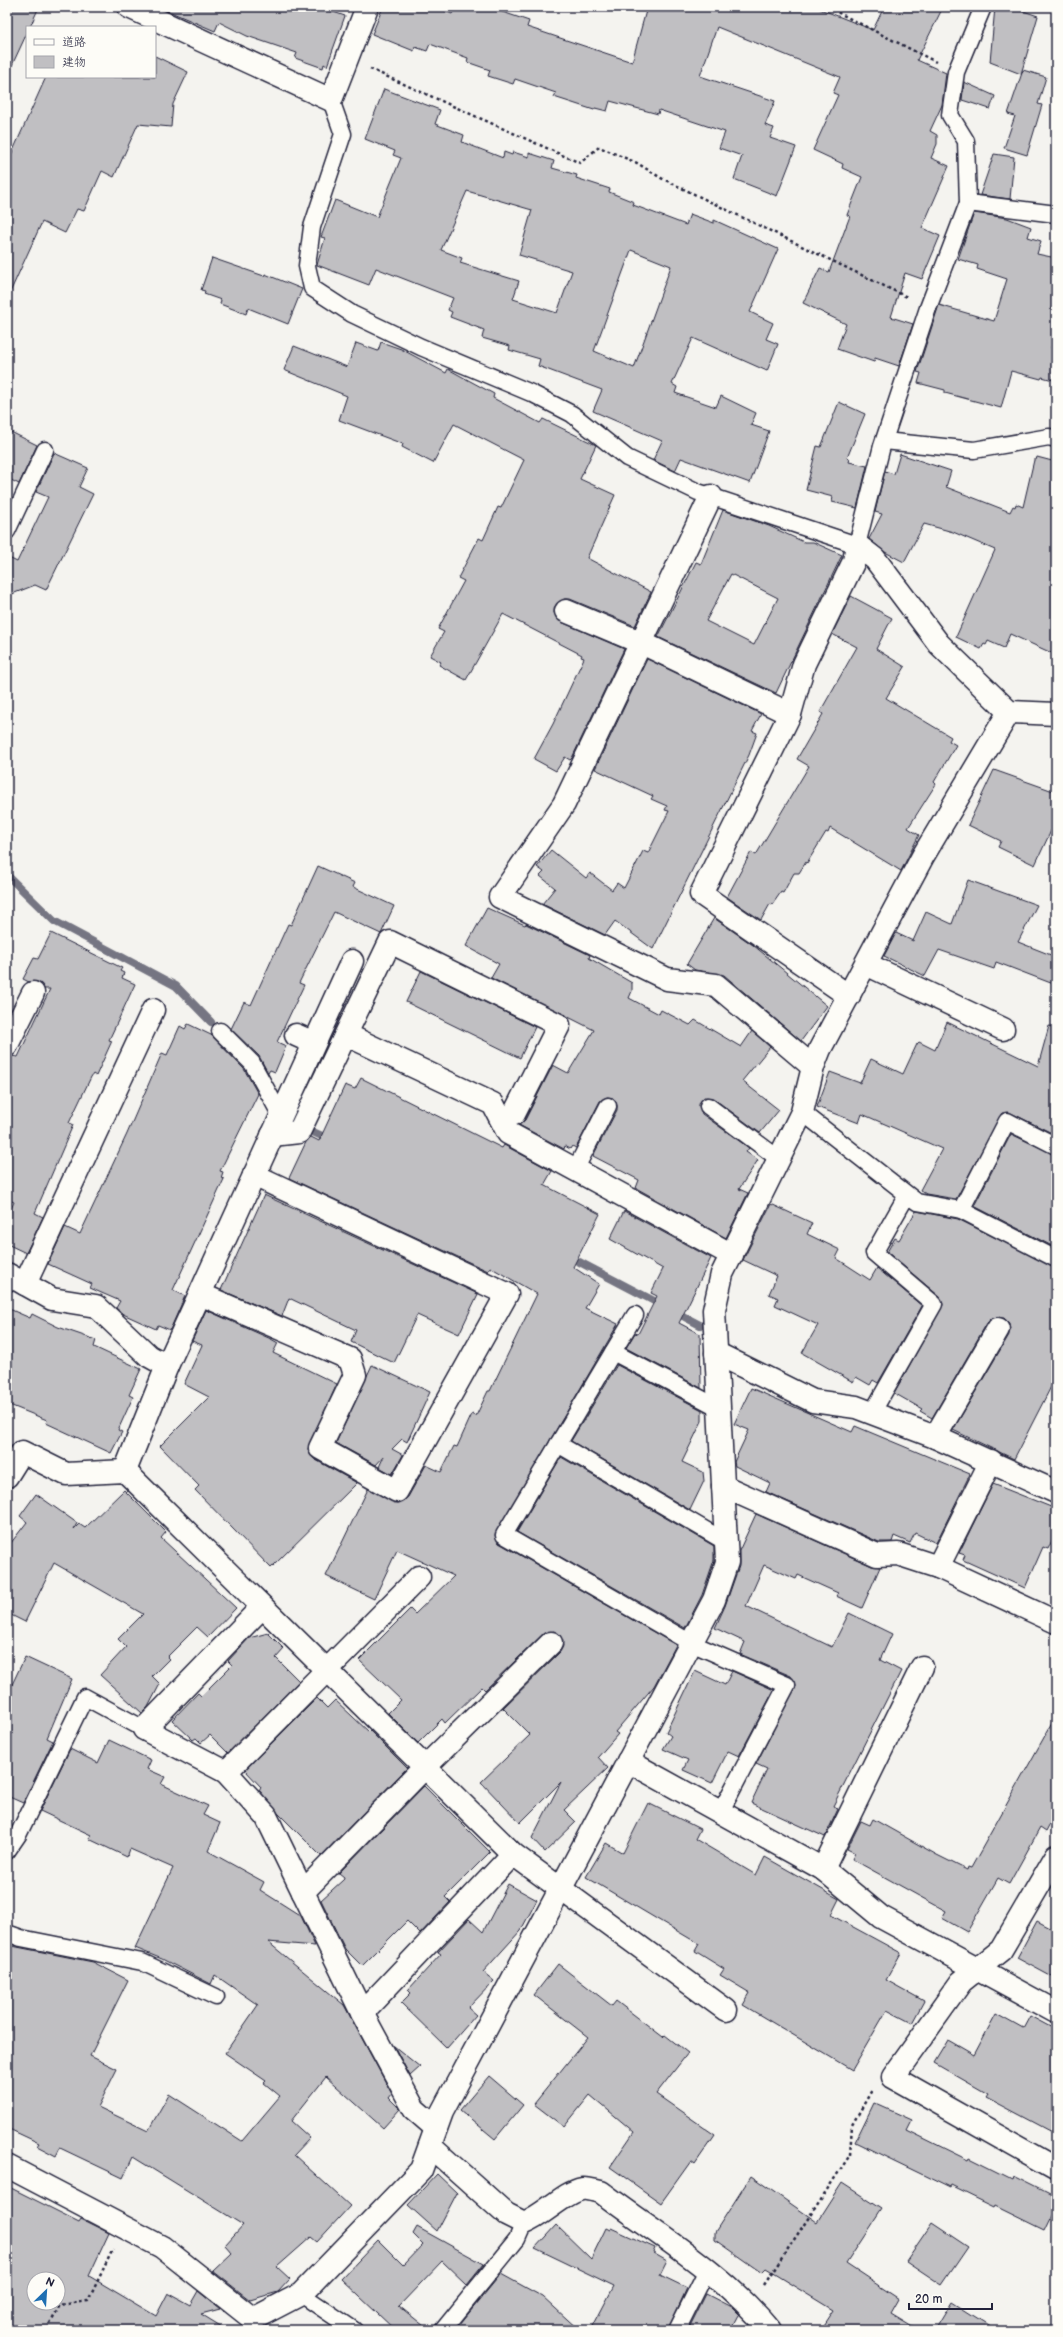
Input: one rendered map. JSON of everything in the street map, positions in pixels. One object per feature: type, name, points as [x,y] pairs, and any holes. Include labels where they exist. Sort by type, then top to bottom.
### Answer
[{"type":"street","points":[[129,7],[331,100],[367,7]]},
{"type":"street","points":[[711,496],[564,804],[500,897],[667,979],[716,985],[813,1067]]},
{"type":"street","points":[[849,996],[701,894],[790,714],[804,664],[854,561],[857,545],[875,559],[939,644],[1009,712],[1056,714]]},
{"type":"street","points":[[566,611],[642,643],[790,714]]},
{"type":"street","points":[[7,2166],[162,2247],[253,2319],[301,2294],[421,2170],[442,2112],[714,1600],[727,1562],[714,1310],[722,1274],[802,1112],[813,1067],[849,996],[923,856],[1009,712]]},
{"type":"street","points":[[276,1126],[299,1132],[347,1035],[390,942],[559,1025],[514,1114],[500,1119]]},
{"type":"street","points":[[125,1471],[167,1366],[276,1126],[305,1039],[352,960]]},
{"type":"street","points":[[866,964],[1003,1029]]},
{"type":"street","points":[[7,1045],[33,993]]},
{"type":"street","points":[[153,1010],[16,1279],[52,1299],[96,1306],[149,1356],[167,1366]]},
{"type":"street","points":[[347,1035],[493,1104],[508,1133],[732,1255]]},
{"type":"street","points":[[200,1294],[350,1360],[354,1375],[320,1448],[397,1491],[507,1294],[254,1175]]},
{"type":"street","points":[[935,1437],[998,1328]]},
{"type":"street","points":[[716,1353],[813,1401],[856,1407],[935,1437],[991,1461],[1056,1492]]},
{"type":"street","points":[[7,1476],[22,1452],[66,1474],[125,1471],[513,1854],[726,2010]]},
{"type":"street","points":[[938,1567],[991,1461]]},
{"type":"street","points":[[723,1486],[878,1555],[898,1554],[938,1567],[1056,1622]]},
{"type":"street","points":[[226,1772],[419,1577]]},
{"type":"street","points":[[262,1607],[144,1729],[226,1772],[266,1816],[362,2013],[414,2109],[433,2137],[506,2214],[524,2223],[537,2218],[567,2196],[582,2189],[601,2192],[707,2270],[750,2306],[770,2330]]},
{"type":"street","points":[[303,1892],[425,1767],[551,1643]]},
{"type":"street","points":[[823,1869],[922,1667]]},
{"type":"street","points":[[628,1761],[721,1811],[823,1869],[881,1917],[1056,2012]]},
{"type":"street","points":[[362,2013],[513,1854]]},
{"type":"street","points":[[1056,1856],[1001,1950],[961,1982],[893,2077],[1056,2170]]},
{"type":"lane","points":[[331,100],[343,134],[312,226],[307,266],[312,288],[352,314],[420,347],[531,393],[572,414],[627,458],[711,496],[857,545],[884,441],[928,308],[968,203],[966,141],[950,115],[956,72],[983,7]]},
{"type":"lane","points":[[968,203],[1056,214]]},
{"type":"lane","points":[[884,441],[974,450],[1049,437],[1056,438]]},
{"type":"lane","points":[[7,531],[45,450]]},
{"type":"lane","points":[[220,1031],[252,1063],[276,1126]]},
{"type":"lane","points":[[575,1170],[608,1106]]},
{"type":"lane","points":[[708,1106],[779,1159]]},
{"type":"lane","points":[[802,1112],[917,1202],[961,1210],[1056,1259]]},
{"type":"lane","points":[[961,1210],[1007,1121],[1056,1146]]},
{"type":"lane","points":[[872,1413],[934,1304],[874,1253],[907,1195]]},
{"type":"lane","points":[[635,1315],[504,1535],[691,1643],[787,1685],[721,1811]]},
{"type":"lane","points":[[613,1352],[719,1408]]},
{"type":"lane","points":[[558,1444],[726,1542]]},
{"type":"lane","points":[[7,1851],[18,1835],[85,1698],[144,1729]]},
{"type":"lane","points":[[7,1933],[21,1938],[142,1962],[216,1997]]},
{"type":"lane","points":[[444,2330],[517,2239],[524,2223]]},
{"type":"lane","points":[[677,2330],[707,2270]]},
{"type":"lane","points":[[301,2294],[354,2330]]},
{"type":"path","points":[[827,7],[956,72]]},
{"type":"path","points":[[346,58],[580,163],[599,148],[637,163],[661,178],[928,308]]},
{"type":"path","points":[[750,2306],[850,2155],[852,2125],[873,2088],[893,2077]]},
{"type":"path","points":[[47,2330],[60,2305],[88,2301],[123,2227]]},
{"type":"building","points":[[7,7],[39,7],[30,26],[26,26],[26,35],[7,76]]},
{"type":"building","points":[[159,7],[319,7],[345,16],[327,66],[324,64],[323,68],[295,58],[297,53],[247,36],[219,22],[215,31]]},
{"type":"building","points":[[383,7],[436,7],[452,14],[455,7],[488,7],[529,21],[527,27],[632,62],[647,7],[815,7],[873,30],[884,7],[943,7],[917,60],[946,73],[942,105],[930,131],[937,135],[937,144],[931,158],[949,166],[922,228],[940,236],[922,279],[905,273],[891,317],[913,324],[899,366],[875,358],[874,362],[837,349],[846,324],[803,303],[820,268],[829,272],[850,216],[847,215],[862,177],[842,168],[843,164],[813,150],[838,95],[833,93],[840,77],[717,27],[700,76],[775,101],[765,125],[774,128],[770,138],[796,147],[777,196],[734,179],[742,156],[719,148],[725,132],[659,110],[658,114],[610,101],[607,111],[595,108],[594,110],[554,97],[556,93],[515,79],[513,84],[488,76],[490,70],[467,62],[468,58],[430,44],[427,51],[415,47],[414,51],[372,34]]},
{"type":"building","points":[[995,7],[1012,7],[1038,16],[1021,74],[990,62]]},
{"type":"building","points":[[156,56],[188,72],[173,104],[171,127],[138,124],[114,177],[102,171],[84,211],[77,209],[65,233],[42,222],[7,299],[7,164],[46,78],[156,78]]},
{"type":"building","points":[[1023,70],[1046,77],[1038,104],[1042,105],[1027,155],[1004,148],[1015,116],[1008,114]]},
{"type":"building","points":[[964,82],[995,96],[990,109],[962,100]]},
{"type":"building","points":[[384,89],[440,110],[435,124],[464,135],[462,142],[503,158],[504,152],[512,155],[513,152],[529,157],[529,153],[554,161],[552,168],[577,175],[576,178],[610,189],[609,192],[634,202],[633,205],[686,225],[690,214],[714,223],[714,220],[778,249],[750,312],[773,323],[766,339],[778,344],[767,371],[693,338],[672,384],[677,387],[675,393],[716,407],[721,396],[756,413],[751,425],[769,431],[750,483],[681,458],[675,471],[653,460],[662,441],[593,411],[602,390],[538,366],[540,359],[509,350],[510,346],[482,338],[484,330],[450,317],[452,312],[448,310],[453,298],[376,268],[369,285],[317,265],[325,238],[321,237],[335,200],[377,217],[401,158],[393,155],[395,151],[365,139]],"holes":[[[467,191],[532,210],[519,255],[572,271],[557,313],[513,299],[519,281],[460,263],[462,258],[441,250]],[[631,250],[671,266],[634,368],[594,351]]]},
{"type":"building","points":[[994,154],[1014,157],[1010,199],[980,195]]},
{"type":"building","points":[[974,213],[1007,218],[1031,227],[1028,237],[1041,241],[1037,254],[1056,258],[1056,291],[1052,309],[1056,310],[1056,329],[1051,348],[1056,350],[1056,368],[1053,380],[1042,377],[1041,379],[1011,371],[1001,408],[945,393],[945,390],[918,383],[921,373],[917,372],[939,305],[994,321],[1007,279],[977,269],[978,265],[958,259]]},
{"type":"building","points":[[212,258],[264,276],[265,274],[302,289],[288,324],[248,308],[246,314],[220,304],[221,300],[204,294],[205,291],[201,290]]},
{"type":"building","points":[[381,342],[401,349],[446,373],[448,369],[494,394],[493,398],[540,423],[543,419],[596,445],[580,479],[615,495],[587,558],[651,592],[635,626],[570,599],[564,599],[555,606],[554,613],[561,622],[624,649],[572,758],[570,760],[565,757],[556,771],[534,759],[553,724],[584,658],[581,657],[582,655],[503,614],[466,680],[439,665],[441,662],[430,656],[444,632],[438,629],[464,581],[458,578],[479,538],[483,540],[498,507],[501,508],[524,460],[454,424],[433,463],[402,447],[403,444],[339,420],[347,396],[284,370],[294,346],[347,367],[356,343],[378,351]]},
{"type":"building","points":[[839,402],[865,414],[847,458],[850,459],[849,462],[867,466],[857,508],[832,502],[833,497],[806,490],[817,446],[821,447]]},
{"type":"building","points":[[7,430],[37,445],[19,484],[7,478]]},
{"type":"building","points":[[54,453],[88,468],[79,487],[93,494],[46,590],[35,585],[7,596],[7,557],[17,562],[48,497],[36,492]]},
{"type":"building","points":[[900,454],[951,471],[946,487],[1010,512],[1016,504],[1023,507],[1034,460],[1036,460],[1037,457],[1056,462],[1056,655],[1010,634],[1004,648],[988,641],[981,649],[956,637],[995,550],[953,532],[924,524],[904,562],[885,552],[869,539],[882,514],[875,512],[885,471],[894,474]]},
{"type":"building","points":[[723,510],[769,526],[804,542],[813,542],[842,555],[776,693],[658,637],[696,562],[701,564]],"holes":[[[731,574],[778,598],[754,645],[706,621]]]},
{"type":"building","points":[[851,596],[892,618],[876,649],[905,667],[886,698],[951,737],[949,741],[956,745],[934,782],[936,784],[908,828],[919,835],[901,871],[830,828],[807,863],[806,862],[799,873],[794,873],[783,893],[781,892],[772,905],[770,904],[761,920],[727,897],[751,852],[756,855],[809,766],[797,759],[823,714],[820,712],[857,647],[832,634]]},
{"type":"building","points":[[647,659],[761,714],[752,731],[757,733],[749,755],[653,949],[615,921],[605,935],[542,904],[555,888],[540,876],[544,872],[537,867],[551,850],[586,878],[590,873],[612,890],[617,883],[624,888],[643,851],[648,853],[669,811],[665,810],[667,806],[651,799],[653,796],[595,769]]},
{"type":"building","points":[[994,770],[1056,792],[1056,820],[1035,865],[998,847],[1001,841],[968,825]]},
{"type":"building","points":[[318,866],[355,883],[353,887],[394,906],[381,934],[334,912],[299,983],[304,985],[277,1042],[286,1046],[275,1072],[270,1070],[268,1073],[259,1056],[231,1029],[244,1002],[251,1005],[288,924],[291,925]]},
{"type":"building","points":[[968,880],[1037,905],[1018,942],[1056,957],[1056,985],[996,962],[994,969],[939,950],[925,976],[884,956],[896,933],[913,941],[926,912],[952,924]]},
{"type":"building","points":[[487,908],[525,925],[526,924],[590,955],[589,958],[632,983],[632,991],[629,998],[659,1014],[661,1010],[690,1025],[695,1020],[741,1047],[752,1031],[770,1047],[742,1081],[779,1110],[760,1133],[713,1098],[704,1097],[699,1105],[702,1114],[749,1148],[746,1152],[758,1160],[739,1189],[748,1193],[726,1238],[636,1188],[639,1180],[593,1156],[617,1110],[617,1105],[613,1098],[607,1097],[600,1101],[576,1148],[572,1146],[570,1149],[565,1146],[564,1149],[519,1125],[525,1120],[553,1065],[568,1073],[594,1030],[491,978],[499,964],[466,946]]},
{"type":"building","points":[[714,918],[753,945],[827,1006],[801,1041],[724,975],[695,970],[687,964]]},
{"type":"building","points":[[51,933],[122,968],[120,971],[124,973],[122,978],[135,984],[109,1040],[112,1041],[96,1076],[93,1074],[91,1077],[69,1123],[73,1125],[35,1213],[43,1217],[26,1253],[7,1244],[7,1218],[14,1202],[7,1199],[7,1067],[12,1056],[18,1057],[50,989],[44,989],[38,982],[29,982],[23,979],[34,958],[38,959]]},
{"type":"building","points":[[421,971],[535,1027],[520,1058],[406,1002]]},
{"type":"building","points":[[947,1022],[1038,1066],[1049,1026],[1056,1027],[1056,1135],[1011,1113],[1002,1113],[956,1199],[926,1194],[920,1190],[942,1149],[862,1114],[859,1123],[817,1107],[830,1072],[860,1083],[871,1059],[903,1074],[919,1042],[935,1050]]},
{"type":"building","points":[[188,1024],[211,1035],[244,1069],[258,1094],[220,1171],[223,1172],[221,1178],[224,1179],[173,1290],[185,1296],[170,1330],[158,1325],[156,1329],[123,1314],[116,1308],[120,1301],[90,1288],[92,1284],[48,1264],[65,1227],[80,1234],[127,1134],[162,1053],[167,1055],[180,1026],[185,1029]]},
{"type":"building","points":[[361,1078],[502,1148],[504,1145],[552,1171],[544,1185],[600,1214],[573,1267],[599,1284],[585,1308],[618,1324],[495,1535],[499,1543],[676,1645],[654,1686],[615,1732],[618,1734],[598,1757],[608,1768],[564,1810],[576,1822],[545,1852],[532,1838],[561,1782],[520,1823],[481,1782],[530,1735],[503,1708],[560,1652],[563,1646],[560,1635],[554,1631],[543,1634],[485,1690],[482,1687],[445,1723],[442,1719],[418,1743],[388,1713],[401,1700],[359,1660],[410,1609],[415,1614],[454,1576],[397,1550],[374,1599],[326,1576],[368,1489],[398,1503],[408,1497],[426,1465],[441,1472],[454,1446],[457,1447],[472,1414],[476,1416],[488,1391],[490,1391],[537,1294],[490,1267],[488,1271],[289,1178],[306,1142],[311,1137],[319,1141],[345,1085],[355,1089]]},
{"type":"building","points":[[1011,1134],[1056,1155],[1056,1248],[974,1206]]},
{"type":"building","points":[[264,1195],[478,1294],[459,1334],[417,1315],[394,1363],[351,1342],[356,1330],[289,1298],[282,1316],[221,1290]]},
{"type":"building","points":[[771,1204],[812,1223],[807,1234],[840,1250],[836,1258],[870,1280],[877,1268],[922,1306],[878,1383],[873,1380],[870,1385],[856,1377],[853,1382],[802,1353],[818,1325],[775,1305],[778,1298],[769,1294],[777,1276],[743,1260]]},
{"type":"building","points":[[624,1211],[711,1258],[679,1323],[700,1334],[701,1388],[626,1348],[635,1333],[638,1334],[657,1296],[651,1293],[663,1269],[610,1239]]},
{"type":"building","points":[[916,1211],[958,1219],[1056,1268],[1056,1377],[1014,1459],[953,1430],[1009,1335],[1009,1323],[1004,1318],[992,1318],[987,1323],[932,1418],[920,1411],[922,1409],[894,1393],[943,1305],[940,1297],[887,1252],[895,1238],[899,1240]]},
{"type":"building","points":[[7,1308],[30,1318],[32,1314],[58,1327],[96,1340],[94,1347],[141,1369],[129,1395],[133,1397],[118,1430],[122,1432],[111,1453],[46,1423],[47,1420],[7,1404]]},
{"type":"building","points":[[206,1310],[271,1339],[278,1343],[273,1353],[337,1384],[308,1449],[314,1459],[357,1483],[271,1568],[195,1490],[199,1486],[160,1446],[209,1397],[184,1384],[202,1345],[192,1341]]},
{"type":"building","points":[[372,1365],[430,1392],[407,1442],[402,1439],[392,1449],[403,1455],[392,1474],[379,1467],[384,1456],[376,1465],[336,1443]]},
{"type":"building","points":[[617,1365],[702,1410],[702,1421],[682,1462],[703,1472],[704,1481],[690,1510],[571,1441]]},
{"type":"building","points":[[751,1388],[852,1432],[855,1426],[970,1474],[936,1543],[915,1533],[910,1543],[894,1536],[892,1542],[879,1542],[766,1492],[770,1483],[735,1466],[734,1462],[749,1430],[734,1424]]},
{"type":"building","points":[[561,1457],[714,1546],[714,1560],[702,1595],[685,1628],[517,1532]]},
{"type":"building","points":[[993,1484],[1056,1509],[1056,1532],[1048,1549],[1043,1547],[1025,1588],[963,1560],[965,1555],[959,1553]]},
{"type":"building","points":[[124,1490],[166,1532],[161,1538],[236,1608],[208,1637],[197,1627],[167,1657],[169,1659],[152,1676],[160,1684],[148,1707],[142,1713],[100,1675],[126,1647],[118,1639],[143,1614],[54,1563],[25,1622],[7,1613],[7,1548],[27,1522],[20,1516],[36,1494],[77,1523],[74,1529],[79,1524],[85,1528]]},
{"type":"building","points":[[756,1514],[872,1566],[880,1567],[862,1608],[836,1596],[838,1593],[798,1575],[796,1579],[764,1565],[746,1606],[832,1647],[849,1613],[892,1634],[880,1660],[901,1671],[833,1806],[838,1809],[825,1837],[751,1803],[767,1769],[756,1764],[796,1685],[791,1676],[740,1654],[745,1642],[715,1628],[725,1606],[739,1566],[739,1551]]},
{"type":"building","points":[[268,1633],[284,1649],[276,1658],[299,1681],[228,1753],[210,1735],[201,1743],[196,1738],[193,1740],[172,1720],[198,1693],[201,1696],[232,1665],[228,1661],[249,1638]]},
{"type":"building","points":[[25,1657],[72,1679],[47,1738],[53,1741],[23,1803],[7,1796],[7,1695]]},
{"type":"building","points":[[695,1671],[725,1685],[732,1671],[774,1690],[739,1756],[728,1751],[712,1783],[683,1770],[688,1760],[663,1749],[671,1736],[666,1732]]},
{"type":"building","points":[[317,1698],[327,1708],[335,1700],[369,1732],[370,1731],[407,1768],[321,1856],[278,1813],[259,1790],[261,1787],[245,1770]]},
{"type":"building","points":[[1056,1716],[1056,1813],[1046,1832],[1040,1828],[1009,1884],[998,1878],[967,1932],[942,1918],[946,1911],[852,1859],[855,1853],[847,1849],[861,1821],[870,1825],[873,1819],[967,1870],[968,1867],[971,1868]]},
{"type":"building","points":[[109,1740],[151,1760],[147,1769],[165,1777],[161,1784],[208,1806],[203,1815],[220,1823],[208,1851],[264,1882],[260,1890],[301,1916],[315,1946],[268,1942],[344,2005],[392,2094],[389,2098],[400,2109],[383,2128],[326,2077],[291,2121],[310,2138],[294,2155],[350,2206],[317,2242],[311,2237],[277,2267],[290,2279],[278,2292],[250,2300],[213,2271],[232,2253],[225,2245],[243,2225],[133,2157],[123,2178],[60,2148],[56,2156],[37,2146],[39,2143],[7,2128],[7,1945],[93,1962],[128,1980],[90,2056],[117,2069],[98,2107],[148,2131],[169,2094],[242,2141],[280,2096],[264,2083],[266,2081],[225,2053],[258,2005],[215,1975],[211,1984],[162,1959],[135,1948],[173,1868],[130,1849],[127,1857],[89,1839],[91,1835],[40,1811],[70,1749],[98,1763]]},
{"type":"building","points":[[424,1786],[490,1852],[445,1897],[450,1902],[420,1934],[407,1921],[362,1966],[345,1949],[321,1900],[343,1880],[344,1877],[339,1873]]},
{"type":"building","points":[[648,1803],[700,1829],[695,1839],[756,1875],[765,1857],[839,1899],[831,1915],[901,1953],[886,1980],[924,2001],[912,2023],[887,2010],[852,2070],[743,2005],[750,1993],[720,1975],[724,1969],[695,1951],[699,1944],[586,1877],[606,1843],[623,1853]]},
{"type":"building","points":[[508,1884],[537,1900],[521,1930],[483,1972],[494,1981],[468,2008],[476,2015],[447,2048],[401,2003],[411,1993],[408,1990],[441,1954],[438,1952],[469,1919],[483,1932]]},
{"type":"building","points":[[1037,1921],[1056,1931],[1056,1979],[1017,1958]]},
{"type":"building","points":[[558,1964],[612,2006],[616,2001],[663,2037],[665,2035],[688,2053],[656,2094],[715,2135],[695,2164],[691,2161],[661,2203],[610,2167],[634,2132],[590,2095],[564,2127],[534,2104],[588,2037],[534,1995]]},
{"type":"building","points":[[996,2014],[1023,2029],[1030,2016],[1056,2030],[1056,2134],[986,2097],[988,2094],[934,2063],[948,2040],[974,2055]]},
{"type":"building","points":[[394,2046],[420,2067],[410,2076]]},
{"type":"building","points":[[489,2076],[523,2105],[495,2139],[460,2110]]},
{"type":"building","points":[[874,2103],[912,2120],[907,2130],[968,2160],[969,2158],[1013,2180],[1014,2177],[1056,2198],[1056,2204],[1044,2229],[995,2205],[994,2207],[951,2186],[950,2188],[855,2142]]},
{"type":"building","points":[[437,2174],[457,2193],[437,2231],[408,2205]]},
{"type":"building","points":[[751,2176],[817,2222],[842,2183],[882,2209],[846,2264],[899,2299],[891,2313],[919,2330],[820,2330],[833,2310],[766,2269],[762,2273],[715,2240],[715,2232]]},
{"type":"building","points":[[7,2186],[79,2222],[81,2219],[109,2233],[89,2276],[156,2316],[168,2293],[190,2305],[198,2291],[220,2309],[201,2314],[227,2330],[7,2330]]},
{"type":"building","points":[[932,2223],[968,2247],[942,2285],[906,2261]]},
{"type":"building","points":[[556,2225],[591,2259],[606,2228],[610,2230],[611,2228],[655,2248],[653,2253],[667,2261],[660,2275],[687,2288],[668,2330],[591,2330],[614,2286],[535,2248]]},
{"type":"building","points":[[417,2227],[484,2264],[467,2285],[442,2261],[399,2306],[429,2330],[395,2330],[341,2279],[378,2240],[403,2265],[423,2244],[413,2234]]},
{"type":"building","points":[[501,2274],[543,2297],[579,2330],[455,2330]]},
{"type":"building","points":[[706,2294],[731,2307],[739,2315],[731,2330],[688,2330]]},
{"type":"building","points":[[952,2302],[996,2330],[935,2330]]},
{"type":"waterway","points":[[7,875],[54,921],[176,986],[211,1022]]},
{"type":"waterway","points":[[313,1132],[331,1140]]},
{"type":"waterway","points":[[568,1256],[700,1325]]}]
